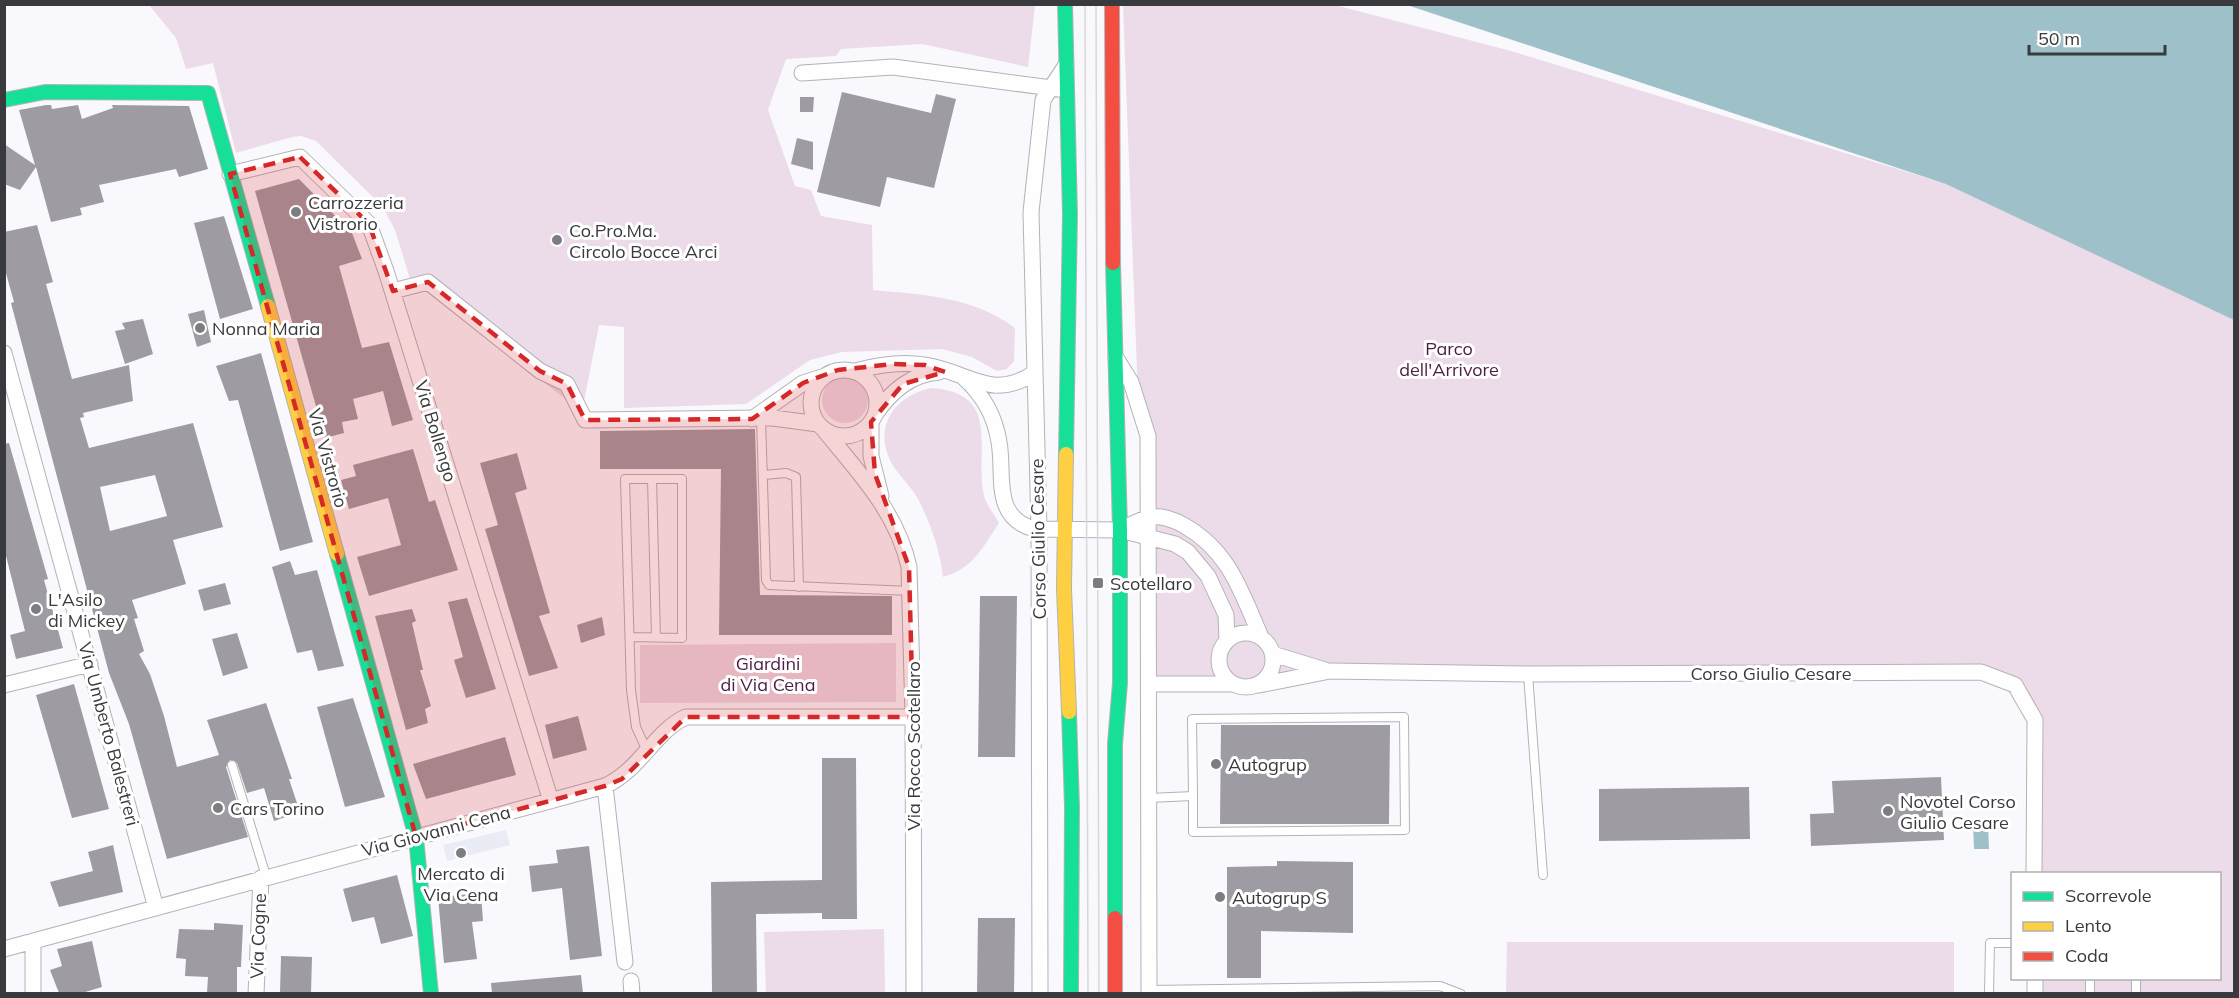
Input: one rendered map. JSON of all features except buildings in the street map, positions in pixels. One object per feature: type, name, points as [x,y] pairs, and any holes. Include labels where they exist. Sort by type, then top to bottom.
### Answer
[{"type":"main road","name":"Corso Giulio Cesare","points":[[1065,4],[1068,62],[1065,676],[1070,746],[1071,993]]},
{"type":"main road","points":[[1112,4],[1114,355],[1120,530],[1120,683],[1114,744],[1115,993]]},
{"type":"main road","name":"Via Vistrorio","points":[[4,100],[45,92],[208,93],[416,837],[431,993]]},
{"type":"street","name":"Corso Giulio Cesare","points":[[1040,993],[1040,529],[1034,373],[1032,201],[1043,100],[1068,62]]},
{"type":"street","points":[[802,73],[893,67],[1068,90]]},
{"type":"street","name":"Via Bollengo","points":[[230,174],[300,157],[369,224],[393,291],[551,801]]},
{"type":"street","points":[[393,291],[428,282],[540,371],[567,384],[585,420],[789,419],[821,427],[832,434],[849,436],[858,433],[873,418],[890,395],[903,384],[921,375],[945,372]]},
{"type":"street","name":"Via Umberto Balestreri","points":[[4,353],[156,908]]},
{"type":"street","points":[[1114,355],[1131,382],[1148,436],[1149,992]]},
{"type":"street","points":[[757,419],[803,383],[838,370],[855,371],[875,365],[892,364],[925,365],[998,387],[1017,384],[1034,373]]},
{"type":"street","points":[[855,371],[869,381],[874,389],[877,397],[873,418]]},
{"type":"street","points":[[821,427],[813,417],[810,400],[812,391],[822,377]]},
{"type":"street","points":[[964,378],[979,392],[994,422],[1000,446],[1001,490],[1008,512],[1023,524],[1040,529],[1120,530],[1175,544],[1199,563],[1213,585],[1226,615],[1227,640],[1220,653],[1219,667],[1232,684]]},
{"type":"street","name":"Via Rocco Scotellaro","points":[[873,418],[873,464],[884,505],[903,544],[911,591],[914,993]]},
{"type":"street","name":"Via Rocco Scotellaro","points":[[821,427],[884,505]]},
{"type":"street","points":[[1120,530],[1149,517],[1179,522],[1201,535],[1216,548],[1230,569],[1260,637],[1273,654],[1272,669],[1259,685],[1245,688],[1232,684],[1149,684]]},
{"type":"street","points":[[1227,640],[1247,633],[1260,637]]},
{"type":"street","name":"Corso Giulio Cesare","points":[[1273,654],[1330,671]]},
{"type":"street","points":[[4,685],[90,664]]},
{"type":"street","name":"Corso Giulio Cesare","points":[[1259,685],[1330,671],[1528,674],[1981,672],[2015,685],[2035,720],[2034,872]]},
{"type":"street","name":"Via Giovanni Cena","points":[[4,949],[604,786],[622,779],[681,720],[694,716],[913,717]]},
{"type":"street","points":[[604,786],[625,962]]},
{"type":"street","name":"Via Cogne","points":[[256,993],[264,877]]},
{"type":"street","points":[[33,941],[33,993]]},
{"type":"lane","points":[[757,419],[764,475],[766,579],[769,585],[911,591]]},
{"type":"lane","points":[[764,475],[786,473],[796,477],[799,588]]},
{"type":"lane","points":[[630,637],[682,638],[682,479],[625,479],[630,637],[633,710],[636,727],[648,752]]},
{"type":"lane","points":[[652,479],[656,637]]},
{"type":"lane","points":[[1528,674],[1543,875]]},
{"type":"lane","points":[[1404,717],[1405,830],[1193,832],[1193,796],[1192,719],[1404,717]]},
{"type":"lane","points":[[232,765],[264,877]]},
{"type":"lane","points":[[1149,798],[1193,796]]},
{"type":"lane","points":[[1989,993],[1990,943],[2011,943]]},
{"type":"lane","points":[[1149,992],[1440,986],[1461,993]]},
{"type":"highlighted area","points":[[300,157],[369,224],[393,291],[428,282],[540,371],[567,384],[585,420],[752,419],[803,383],[838,370],[893,364],[925,365],[945,372],[903,384],[871,422],[875,474],[909,567],[913,717],[686,717],[622,779],[605,786],[416,837],[230,174]]},
{"type":"shaded area","name":"Mercato di Via Cena","points":[[506,830],[510,845],[447,861],[443,845]]},
{"type":"green space","points":[[149,5],[1035,5],[1028,67],[922,44],[841,49],[836,56],[786,59],[768,110],[795,186],[811,190],[821,216],[872,225],[873,290],[947,299],[965,303],[999,317],[1015,328],[1014,361],[1007,369],[997,371],[972,357],[942,349],[842,352],[810,360],[746,404],[624,408],[624,327],[599,325],[584,401],[568,401],[410,279],[395,230],[382,206],[316,141],[301,136],[292,137],[236,153],[213,63],[186,69],[176,38]]},
{"type":"green space","name":"Parco dell'Arrivore","points":[[1123,5],[1335,5],[1511,51],[1960,188],[2234,319],[2234,993],[2035,993],[2035,980],[2221,980],[2221,872],[2034,872],[2035,720],[2015,685],[1981,672],[1366,671],[1149,684]]},
{"type":"green space","points":[[845,377],[861,384],[868,400],[861,416],[845,423],[829,416],[822,400],[829,384]]},
{"type":"green space","points":[[932,388],[955,392],[969,401],[977,414],[981,429],[982,482],[985,499],[999,523],[970,563],[943,577],[937,547],[927,519],[916,496],[890,460],[885,447],[884,435],[887,423],[899,404],[919,391]]},
{"type":"green space","name":"Giardini di Via Cena","points":[[896,643],[896,702],[640,703],[640,645]]},
{"type":"green space","points":[[884,929],[885,993],[766,993],[764,932]]},
{"type":"green space","points":[[1507,942],[1954,942],[1954,993],[1506,993]]},
{"type":"water","points":[[1407,5],[2234,5],[2234,320],[1946,184]]},
{"type":"water","points":[[1988,822],[1989,849],[1974,849],[1973,823]]},
{"type":"tram line","points":[[1085,4],[1088,994]]},
{"type":"tram line","points":[[1096,4],[1099,994]]},
{"type":"traffic: fast","points":[[1065,4],[1070,215],[1066,454]]},
{"type":"traffic: fast","points":[[4,100],[45,92],[208,93],[268,306]]},
{"type":"traffic: fast","points":[[1113,263],[1120,530],[1120,683],[1115,744],[1115,918]]},
{"type":"traffic: fast","points":[[337,554],[416,837],[431,994]]},
{"type":"traffic: fast","points":[[1069,712],[1072,807],[1071,994]]},
{"type":"traffic: slow","points":[[268,306],[337,554]]},
{"type":"traffic: slow","points":[[1066,454],[1064,588],[1069,712]]},
{"type":"traffic: jam","points":[[1112,4],[1113,263]]},
{"type":"traffic: jam","points":[[1115,918],[1115,994]]},
{"type":"place","name":"Carrozzeria Vistrorio","points":[[296,212]]},
{"type":"place","name":"Co.Pro.Ma. Circolo Bocce Arci","points":[[557,240]]},
{"type":"place","name":"Nonna Maria","points":[[200,328]]},
{"type":"place","name":"Scotellaro","points":[[1098,583]]},
{"type":"place","name":"L'Asilo di Mickey","points":[[36,609]]},
{"type":"place","name":"Autogrup","points":[[1216,764]]},
{"type":"place","name":"Cars Torino","points":[[218,808]]},
{"type":"place","name":"Novotel Corso Giulio Cesare","points":[[1888,811]]},
{"type":"place","name":"Mercato di Via Cena","points":[[461,853]]},
{"type":"place","name":"Autogrup S","points":[[1220,897]]}]
